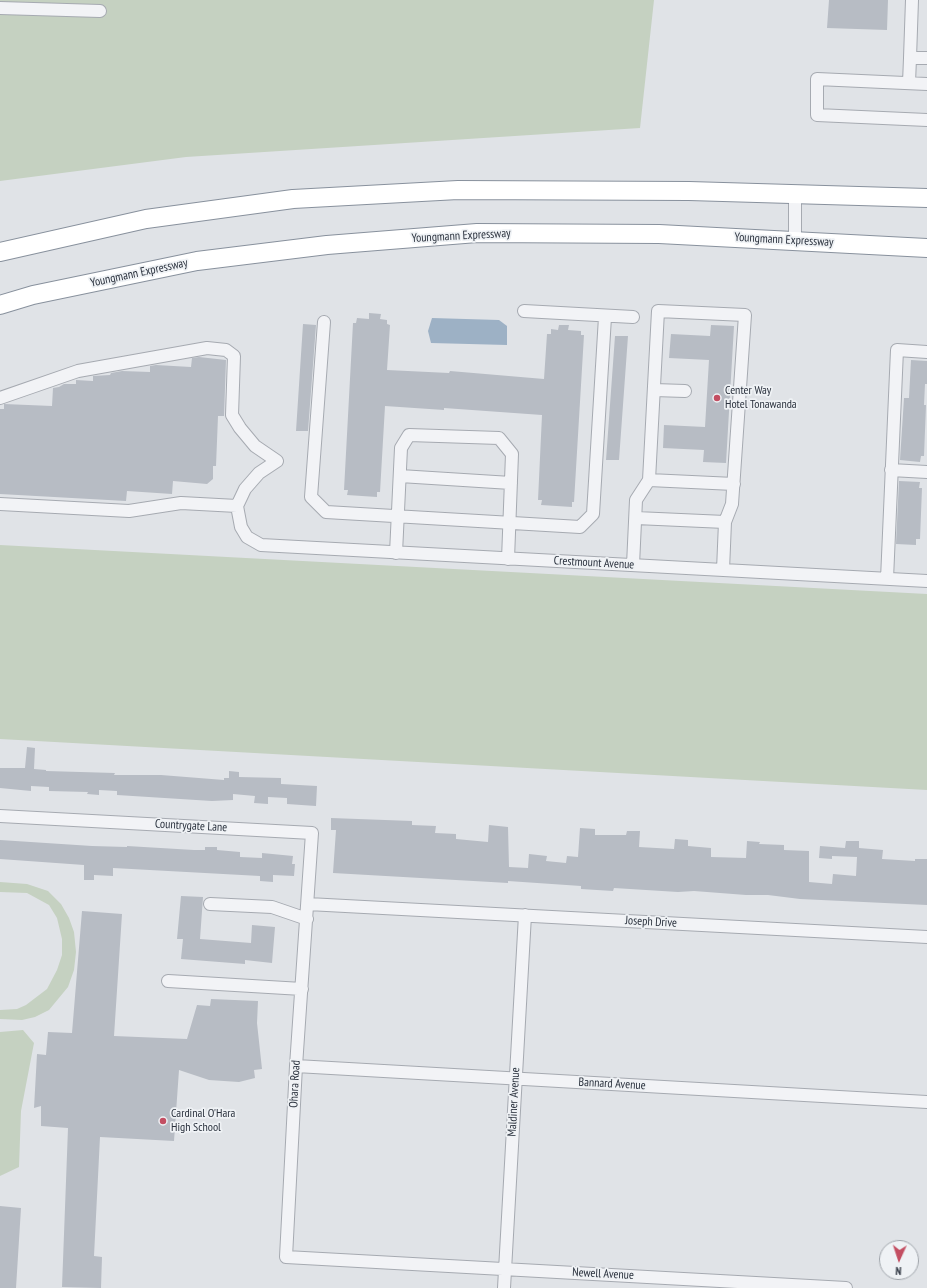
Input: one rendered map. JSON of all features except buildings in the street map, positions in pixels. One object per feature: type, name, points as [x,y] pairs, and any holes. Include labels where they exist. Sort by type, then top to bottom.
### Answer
[{"type":"highway","points":[[0,252],[146,219],[293,199],[458,190],[689,191],[927,198]]},
{"type":"highway","name":"Youngmann Expressway","points":[[0,305],[33,295],[196,261],[326,245],[477,233],[659,234],[927,248]]},
{"type":"street","points":[[910,83],[912,0]]},
{"type":"street","points":[[0,8],[100,11]]},
{"type":"street","points":[[910,58],[927,58]]},
{"type":"street","points":[[927,84],[817,79],[817,115],[927,120]]},
{"type":"street","points":[[795,194],[795,241]]},
{"type":"street","points":[[524,311],[633,318]]},
{"type":"street","points":[[633,565],[636,500],[649,480],[658,311],[745,315],[734,484],[732,504],[725,522],[723,570]]},
{"type":"street","points":[[324,322],[311,497],[326,512],[580,527],[593,514],[605,317]]},
{"type":"street","points":[[0,398],[78,371],[207,348],[226,350],[234,356],[232,415],[240,428],[255,446],[277,461],[259,473],[245,489],[238,506],[181,503],[129,511],[0,504]]},
{"type":"street","points":[[887,579],[897,350],[927,352]]},
{"type":"street","points":[[654,390],[685,391]]},
{"type":"street","points":[[396,553],[401,448],[410,435],[499,438],[512,454],[508,559]]},
{"type":"street","points":[[891,470],[927,472]]},
{"type":"street","points":[[400,476],[510,483]]},
{"type":"street","points":[[649,480],[734,484]]},
{"type":"street","name":"Crestmount Avenue","points":[[238,506],[240,527],[247,537],[260,545],[927,581]]},
{"type":"street","points":[[636,518],[725,522]]},
{"type":"street","name":"Countrygate Lane","points":[[0,816],[312,833],[308,904]]},
{"type":"street","points":[[210,904],[272,908],[307,919]]},
{"type":"street","name":"Joseph Drive","points":[[308,904],[927,937]]},
{"type":"street","name":"Ohara Road","points":[[308,904],[296,1066],[286,1257],[359,1261]]},
{"type":"street","name":"Maldiner Avenue","points":[[504,1288],[525,915]]},
{"type":"street","points":[[168,981],[302,989]]},
{"type":"street","name":"Bannard Avenue","points":[[296,1066],[927,1102]]},
{"type":"street","name":"Newell Avenue","points":[[359,1261],[846,1288]]},
{"type":"green space","points":[[0,0],[654,0],[640,128],[186,157],[0,181]]},
{"type":"green space","points":[[0,545],[927,594],[927,790],[0,739]]},
{"type":"green space","points":[[0,882],[27,884],[48,891],[61,904],[69,918],[74,932],[76,952],[74,970],[68,987],[49,1010],[35,1017],[22,1020],[0,1019],[0,1010],[17,1009],[26,1005],[47,989],[57,970],[62,955],[62,939],[57,918],[49,905],[27,893],[0,892]]},
{"type":"green space","points":[[23,1030],[34,1043],[21,1111],[19,1167],[0,1176],[0,1032]]},
{"type":"water","points":[[432,318],[499,320],[507,326],[507,345],[431,343],[428,331]]},
{"type":"place","name":"Center Way Hotel Tonawanda","points":[[717,398]]},
{"type":"place","name":"Cardinal O'Hara High School","points":[[163,1121]]}]
